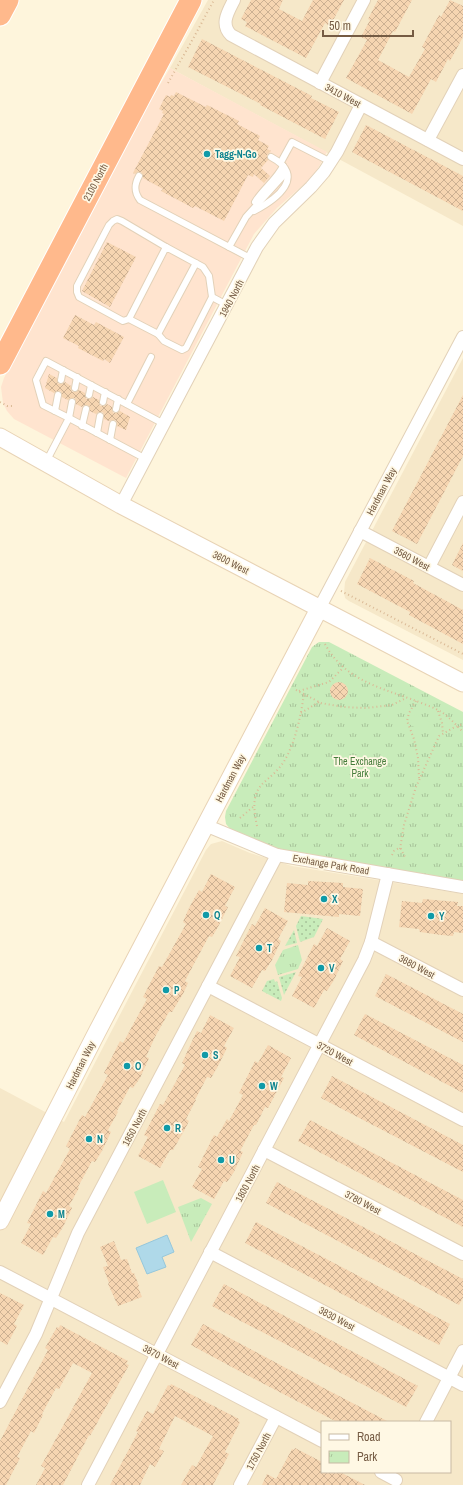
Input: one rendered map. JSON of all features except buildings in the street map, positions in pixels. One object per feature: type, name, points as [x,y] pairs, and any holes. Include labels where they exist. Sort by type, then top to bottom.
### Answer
[{"type":"highway","points":[[0,15],[8,0]]},
{"type":"highway","name":"2100 North","points":[[0,364],[6,347],[191,0]]},
{"type":"street","name":"3410 West","points":[[234,0],[225,19],[226,28],[234,38],[463,159]]},
{"type":"street","points":[[320,83],[364,0]]},
{"type":"street","points":[[428,140],[463,75]]},
{"type":"street","name":"1940 North","points":[[122,505],[265,234],[274,223],[318,180],[331,162],[361,105]]},
{"type":"street","name":"Hardman Way","points":[[0,1221],[96,1032],[463,337]]},
{"type":"street","name":"3600 West","points":[[0,437],[122,505],[463,683]]},
{"type":"street","points":[[429,567],[463,502]]},
{"type":"street","name":"3560 West","points":[[360,531],[463,585]]},
{"type":"street","name":"Exchange Park Road","points":[[205,825],[277,855],[463,887]]},
{"type":"street","name":"1850 North","points":[[0,1402],[36,1334],[78,1233],[277,855]]},
{"type":"street","name":"1800 North","points":[[88,1485],[372,942],[388,874]]},
{"type":"street","name":"3680 West","points":[[372,942],[463,990]]},
{"type":"street","name":"3720 West","points":[[208,986],[463,1120]]},
{"type":"street","name":"3780 West","points":[[264,1150],[463,1254]]},
{"type":"street","name":"3830 West","points":[[210,1252],[463,1384]]},
{"type":"street","name":"3870 West","points":[[0,1272],[321,1440]]},
{"type":"street","points":[[427,1421],[463,1351]]},
{"type":"street","name":"1750 North","points":[[240,1485],[276,1417]]},
{"type":"street","points":[[383,1473],[396,1479]]},
{"type":"lane","points":[[229,247],[262,192],[280,172],[292,142],[331,162]]},
{"type":"lane","points":[[249,213],[271,200],[288,182],[288,174],[282,164],[271,157]]},
{"type":"lane","points":[[139,176],[135,188],[137,196],[140,200],[252,258]]},
{"type":"lane","points":[[117,219],[196,263],[204,267],[209,276],[212,297],[186,348],[182,350],[164,341],[158,334],[128,319],[123,321],[79,297],[76,292],[77,286],[109,225],[117,219]]},
{"type":"lane","points":[[128,319],[166,247]]},
{"type":"lane","points":[[158,334],[196,263]]},
{"type":"lane","points":[[212,297],[227,305]]},
{"type":"lane","points":[[127,404],[151,358]]},
{"type":"lane","points":[[146,459],[43,405],[36,380],[46,361],[164,424]]},
{"type":"lane","points":[[61,380],[63,370]]},
{"type":"lane","points":[[75,388],[77,377]]},
{"type":"lane","points":[[89,395],[91,384]]},
{"type":"lane","points":[[103,402],[105,392]]},
{"type":"lane","points":[[55,411],[58,395]]},
{"type":"lane","points":[[116,409],[118,399]]},
{"type":"lane","points":[[46,463],[69,418],[72,402]]},
{"type":"lane","points":[[82,426],[86,409]]},
{"type":"lane","points":[[97,433],[100,416]]},
{"type":"lane","points":[[110,440],[114,424]]},
{"type":"path","points":[[0,402],[7,406],[12,406]]},
{"type":"path","points":[[331,585],[463,654]]},
{"type":"path","points":[[325,644],[343,668],[356,677],[375,687],[416,701],[442,713],[463,732]]},
{"type":"path","points":[[299,691],[329,682],[343,668]]},
{"type":"path","points":[[296,690],[319,702],[343,707],[366,708],[392,705],[407,698]]},
{"type":"path","points":[[257,826],[254,806],[257,791],[261,784],[283,764],[288,754],[301,713],[304,694]]},
{"type":"path","points":[[416,701],[409,713],[407,721],[414,738],[418,758],[419,779]]},
{"type":"path","points":[[301,713],[319,702]]},
{"type":"path","points":[[438,711],[442,723],[443,734]]},
{"type":"path","points":[[406,857],[400,848],[404,825],[419,779],[439,736],[463,724]]},
{"type":"path","points":[[240,818],[254,806]]},
{"type":"path","points":[[392,855],[394,851],[400,848]]},
{"type":"shaded area","points":[[208,0],[463,0],[463,226],[170,68]]},
{"type":"shaded area","points":[[170,68],[327,152],[310,179],[277,208],[254,234],[126,478],[14,419],[7,411],[3,403],[1,387],[4,378],[145,110]]},
{"type":"shaded area","points":[[463,358],[463,660],[349,601],[345,598],[344,593],[345,582]]},
{"type":"shaded area","points":[[222,841],[250,853],[292,866],[463,894],[463,1485],[0,1485],[0,1088],[64,1122],[206,850],[211,844]]},
{"type":"green space","name":"The Exchange Park","points":[[319,642],[329,642],[463,712],[463,883],[279,850],[232,831],[226,824],[226,811],[312,647]]},
{"type":"green space","points":[[415,714],[431,723],[425,733],[409,724]]},
{"type":"green space","points":[[301,916],[323,919],[314,937],[300,942],[296,926]]},
{"type":"green space","points":[[294,930],[297,943],[285,946]]},
{"type":"green space","points":[[298,945],[302,960],[298,969],[278,975],[275,965],[283,950]]},
{"type":"green space","points":[[296,972],[284,995],[279,977]]},
{"type":"green space","points":[[274,979],[275,982],[277,981],[282,998],[281,1001],[262,991],[267,981]]},
{"type":"green space","points":[[163,1180],[176,1212],[147,1224],[134,1192]]},
{"type":"green space","points":[[201,1198],[212,1204],[191,1242],[178,1207]]},
{"type":"water","points":[[167,1235],[174,1252],[162,1257],[166,1267],[147,1274],[136,1248]]},
{"type":"place","name":"Tagg-N-Go","points":[[207,154]]},
{"type":"place","name":"X","points":[[324,899]]},
{"type":"place","name":"Q","points":[[206,915]]},
{"type":"place","name":"Y","points":[[431,916]]},
{"type":"place","name":"T","points":[[259,948]]},
{"type":"place","name":"V","points":[[321,968]]},
{"type":"place","name":"P","points":[[166,990]]},
{"type":"place","name":"S","points":[[205,1055]]},
{"type":"place","name":"O","points":[[127,1066]]},
{"type":"place","name":"W","points":[[262,1086]]},
{"type":"place","name":"R","points":[[167,1128]]},
{"type":"place","name":"N","points":[[89,1139]]},
{"type":"place","name":"U","points":[[221,1160]]},
{"type":"place","name":"M","points":[[50,1214]]}]
